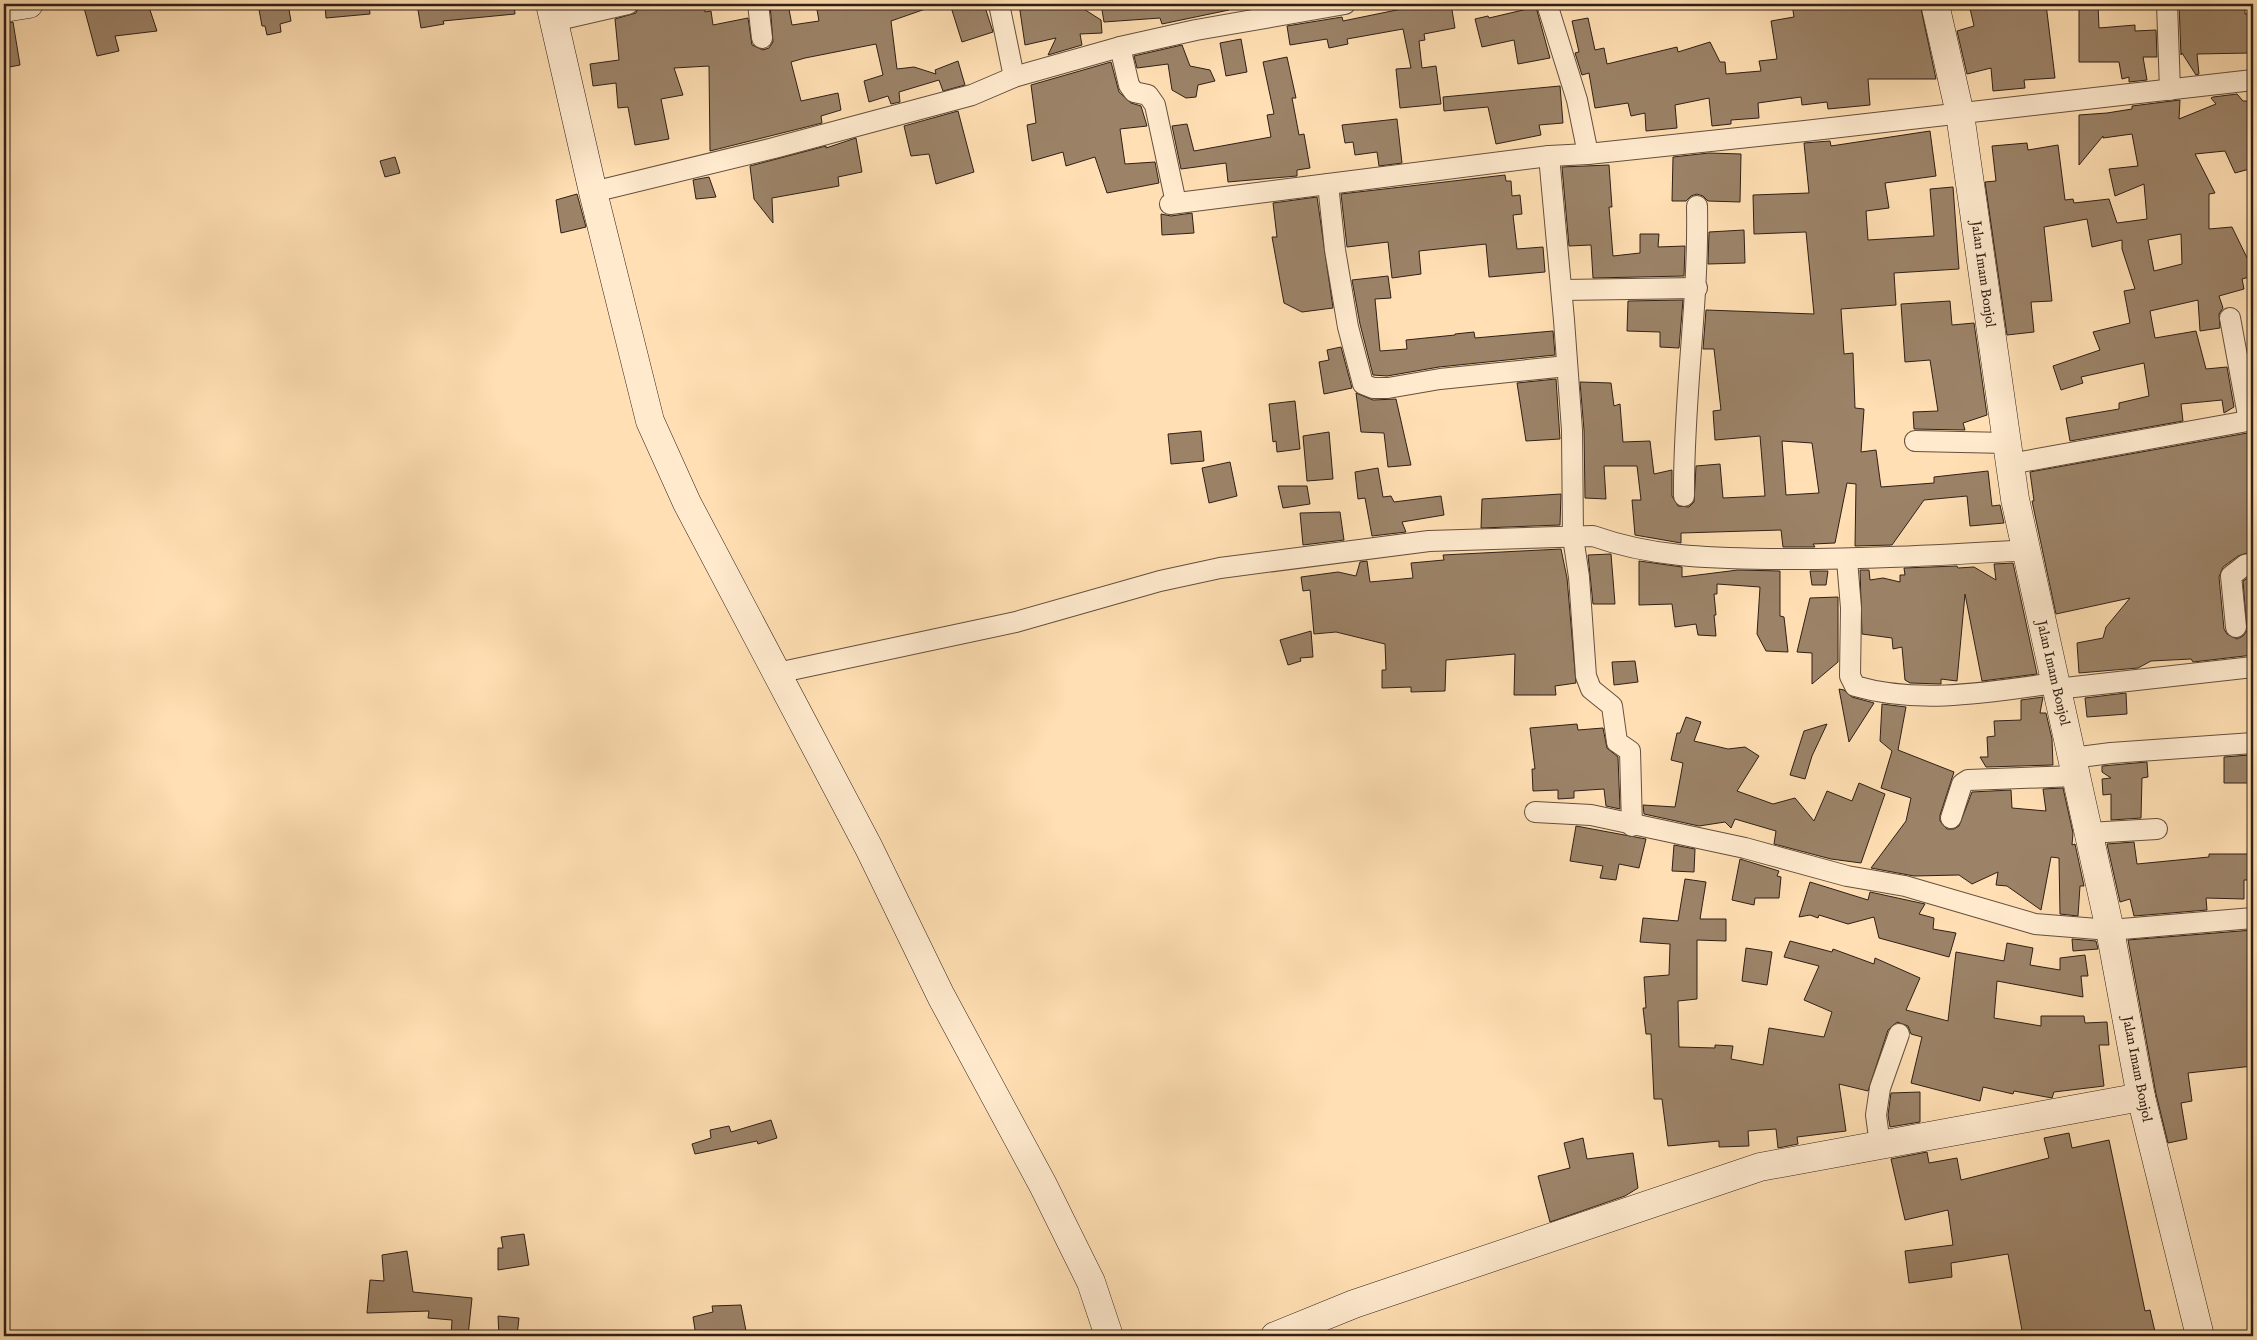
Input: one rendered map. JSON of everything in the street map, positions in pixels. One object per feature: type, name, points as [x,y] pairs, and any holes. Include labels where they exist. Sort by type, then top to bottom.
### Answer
[{"type":"street","points":[[4,8],[29,4]]},
{"type":"street","points":[[628,4],[552,12],[593,192],[650,421],[687,503],[869,848],[941,996],[1043,1185],[1091,1282],[1109,1336]]},
{"type":"street","points":[[758,4],[762,38]]},
{"type":"street","points":[[999,4],[1014,77]]},
{"type":"street","points":[[593,192],[774,148],[972,95],[1014,77],[1120,47],[1196,30],[1345,4]]},
{"type":"street","points":[[1547,4],[1577,100],[1588,154]]},
{"type":"street","name":"Jalan Imam Bonjol","points":[[1935,4],[1960,114],[2015,499],[2028,550],[2027,557],[2110,930],[2141,1097],[2200,1336]]},
{"type":"street","points":[[2167,4],[2170,90]]},
{"type":"street","points":[[1120,47],[1129,85],[1134,92],[1148,95],[1154,105],[1173,204],[1549,156],[1588,154],[1960,114],[2253,80]]},
{"type":"street","points":[[1549,156],[1568,366],[1572,430],[1573,537],[1579,576],[1587,683],[1591,689],[1612,706],[1614,738],[1630,751],[1632,826]]},
{"type":"street","points":[[1328,184],[1335,250],[1348,327],[1363,384],[1373,388],[1388,388],[1440,379],[1568,366]]},
{"type":"street","points":[[1684,496],[1683,446],[1697,288],[1697,206]]},
{"type":"street","points":[[1562,290],[1697,288]]},
{"type":"street","points":[[1915,441],[2009,453],[2251,420],[2230,318]]},
{"type":"street","points":[[777,673],[1016,622],[1160,581],[1220,568],[1429,540],[1593,536],[1617,545],[1690,558],[1847,560],[2028,550]]},
{"type":"street","points":[[1847,560],[1851,608],[1850,676],[1855,686],[1906,695],[1960,694],[2253,667]]},
{"type":"street","points":[[2236,627],[2231,576],[2245,565],[2253,563]]},
{"type":"street","points":[[1951,818],[1962,784],[1968,780],[2074,767],[2111,752],[2253,744]]},
{"type":"street","points":[[1535,812],[1590,815],[1632,826],[1745,848],[1847,876],[1905,886],[2035,924],[2110,930],[2253,918]]},
{"type":"street","points":[[2089,833],[2157,829]]},
{"type":"street","points":[[1880,1145],[1876,1115],[1880,1088],[1899,1034]]},
{"type":"street","points":[[1275,1336],[1354,1304],[1760,1167],[2141,1097]]},
{"type":"building","points":[[83,4],[148,4],[157,31],[115,36],[119,51],[97,56]]},
{"type":"building","points":[[258,4],[288,4],[291,21],[280,24],[281,32],[267,35],[265,26],[262,26]]},
{"type":"building","points":[[325,4],[369,4],[370,14],[326,18]]},
{"type":"building","points":[[417,4],[514,4],[515,14],[443,21],[444,24],[421,28]]},
{"type":"building","points":[[640,4],[704,4],[705,12],[711,11],[713,25],[748,18],[752,45],[763,50],[769,48],[773,42],[770,4],[788,4],[792,25],[819,21],[816,4],[933,4],[934,6],[891,21],[897,69],[914,67],[936,74],[935,70],[958,61],[965,85],[943,91],[939,80],[899,92],[900,102],[891,104],[888,96],[869,102],[864,81],[883,75],[876,44],[805,58],[791,62],[801,101],[838,93],[841,110],[821,116],[822,123],[710,151],[709,66],[674,68],[683,95],[661,99],[669,139],[635,145],[628,107],[618,108],[616,83],[593,86],[590,64],[619,60],[615,19],[636,13]]},
{"type":"building","points":[[950,4],[984,4],[993,32],[962,42]]},
{"type":"building","points":[[1019,4],[1076,4],[1101,20],[1102,33],[1080,34],[1082,45],[1048,55],[1056,38],[1025,45]]},
{"type":"building","points":[[1101,4],[1228,4],[1229,10],[1162,24],[1160,18],[1104,22]]},
{"type":"building","points":[[1426,4],[1451,4],[1455,28],[1424,34],[1425,40],[1419,41],[1422,68],[1436,66],[1441,104],[1400,108],[1396,69],[1411,68],[1403,29],[1347,39],[1348,44],[1329,48],[1327,39],[1290,45],[1287,26],[1342,17],[1343,21]]},
{"type":"building","points":[[1792,4],[1920,4],[1936,79],[1868,79],[1870,105],[1828,109],[1827,102],[1802,105],[1801,97],[1758,103],[1759,118],[1731,120],[1731,124],[1712,126],[1709,98],[1675,105],[1677,128],[1646,131],[1645,113],[1631,116],[1628,103],[1595,108],[1589,73],[1582,75],[1575,53],[1579,52],[1572,21],[1588,18],[1595,50],[1604,48],[1607,64],[1677,47],[1678,52],[1710,42],[1720,62],[1725,62],[1726,74],[1761,71],[1759,61],[1777,59],[1771,21],[1794,17]]},
{"type":"building","points":[[1969,4],[2046,4],[2055,78],[2024,80],[2025,88],[1993,91],[1991,68],[1967,74],[1957,31],[1974,26]]},
{"type":"building","points":[[2079,4],[2098,4],[2099,28],[2135,25],[2135,31],[2156,30],[2157,57],[2143,57],[2147,80],[2129,82],[2129,77],[2122,79],[2119,62],[2079,62]]},
{"type":"building","points":[[2179,4],[2245,4],[2245,14],[2249,14],[2250,53],[2197,54],[2199,74],[2196,75],[2182,53],[2181,55]]},
{"type":"building","points":[[1536,7],[1550,58],[1518,64],[1514,40],[1482,47],[1475,19],[1488,16],[1489,18]]},
{"type":"building","points":[[13,22],[20,65],[4,68],[4,23]]},
{"type":"building","points":[[1241,39],[1247,72],[1226,76],[1220,43]]},
{"type":"building","points":[[1182,45],[1190,66],[1210,70],[1215,81],[1198,85],[1196,97],[1186,98],[1172,90],[1168,64],[1137,68],[1134,56]]},
{"type":"building","points":[[1287,57],[1296,98],[1292,98],[1299,135],[1304,134],[1310,168],[1297,170],[1297,176],[1228,182],[1226,163],[1181,169],[1172,126],[1187,124],[1194,151],[1271,137],[1267,115],[1274,114],[1263,62]]},
{"type":"building","points":[[1111,62],[1119,92],[1131,103],[1141,106],[1147,126],[1120,129],[1125,164],[1155,162],[1159,183],[1107,193],[1095,157],[1066,166],[1063,152],[1032,161],[1027,125],[1036,123],[1031,85]]},
{"type":"building","points":[[1560,86],[1563,123],[1539,125],[1541,135],[1496,144],[1488,107],[1444,111],[1443,97]]},
{"type":"building","points":[[2237,94],[2243,101],[2253,101],[2253,168],[2235,173],[2225,151],[2195,154],[2215,193],[2209,194],[2209,229],[2232,227],[2253,270],[2253,276],[2242,279],[2244,289],[2219,296],[2223,308],[2219,314],[2220,328],[2200,331],[2198,300],[2150,311],[2155,338],[2196,331],[2206,369],[2227,367],[2234,407],[2224,413],[2222,400],[2181,404],[2183,421],[2070,441],[2066,418],[2119,409],[2119,403],[2149,396],[2144,363],[2081,377],[2083,383],[2061,390],[2053,366],[2100,350],[2093,332],[2130,323],[2124,291],[2135,289],[2122,249],[2122,240],[2092,247],[2087,219],[2044,227],[2052,301],[2031,302],[2034,332],[2007,335],[1985,182],[1996,181],[1992,146],[2027,143],[2028,150],[2058,145],[2065,200],[2073,199],[2074,203],[2109,199],[2117,223],[2147,219],[2144,184],[2115,196],[2109,169],[2138,166],[2132,134],[2103,138],[2103,136],[2079,165],[2079,115],[2107,113],[2132,109],[2132,106],[2180,100],[2179,119],[2216,104],[2211,98]],"holes":[[[2181,234],[2182,264],[2154,271],[2148,240]]]},
{"type":"building","points":[[958,111],[974,172],[936,184],[929,154],[911,156],[904,126]]},
{"type":"building","points":[[1397,119],[1402,163],[1379,166],[1377,152],[1355,155],[1353,142],[1345,143],[1342,125]]},
{"type":"building","points":[[1930,131],[1936,176],[1885,183],[1889,208],[1866,211],[1868,240],[1934,236],[1930,189],[1953,187],[1959,269],[1894,273],[1896,305],[1841,309],[1844,354],[1853,353],[1855,408],[1864,409],[1861,452],[1876,450],[1881,487],[1934,483],[1934,477],[1988,471],[1992,506],[2000,505],[2004,523],[1970,526],[1967,496],[1924,500],[1892,545],[1855,546],[1856,484],[1847,483],[1835,543],[1813,544],[1815,547],[1783,547],[1781,530],[1681,533],[1681,543],[1635,535],[1632,500],[1641,500],[1637,466],[1604,466],[1606,499],[1585,498],[1584,430],[1580,382],[1611,383],[1614,406],[1620,404],[1623,442],[1650,441],[1654,474],[1672,470],[1672,496],[1678,506],[1689,507],[1694,502],[1696,466],[1720,464],[1723,498],[1765,496],[1760,436],[1715,440],[1713,411],[1721,410],[1714,349],[1703,349],[1706,310],[1814,314],[1806,232],[1754,234],[1753,195],[1809,193],[1804,143],[1830,141],[1831,146]],"holes":[[[1782,441],[1812,443],[1819,493],[1786,495]]]},
{"type":"building","points":[[856,138],[862,172],[838,177],[839,186],[772,198],[773,223],[754,199],[750,166],[826,146],[826,148]]},
{"type":"building","points":[[1709,153],[1741,154],[1740,202],[1708,201],[1703,196],[1697,194],[1691,196],[1686,201],[1672,201],[1673,157]]},
{"type":"building","points":[[395,157],[400,173],[385,177],[380,161]]},
{"type":"building","points":[[1609,165],[1612,207],[1609,207],[1613,256],[1640,253],[1640,234],[1659,234],[1658,247],[1685,246],[1684,276],[1593,278],[1591,245],[1569,246],[1562,167]]},
{"type":"building","points":[[1505,175],[1506,181],[1511,181],[1512,196],[1520,195],[1522,214],[1513,215],[1517,249],[1543,247],[1545,272],[1489,277],[1486,244],[1419,251],[1421,274],[1392,278],[1388,242],[1347,247],[1341,194]]},
{"type":"building","points":[[709,177],[716,197],[696,199],[693,180]]},
{"type":"building","points":[[577,194],[586,227],[561,233],[556,200]]},
{"type":"building","points":[[1317,197],[1333,308],[1302,312],[1284,303],[1272,237],[1277,237],[1273,203]]},
{"type":"building","points":[[1192,213],[1194,233],[1162,235],[1161,214],[1171,216]]},
{"type":"building","points":[[1744,230],[1745,263],[1708,264],[1709,232]]},
{"type":"building","points":[[1388,276],[1391,298],[1375,299],[1380,351],[1407,349],[1406,340],[1455,334],[1474,332],[1475,338],[1553,331],[1555,355],[1439,367],[1387,376],[1373,375],[1360,324],[1352,280]]},
{"type":"building","points":[[1683,300],[1679,348],[1660,347],[1660,332],[1627,331],[1628,301]]},
{"type":"building","points":[[1950,301],[1952,325],[1974,323],[1987,415],[1963,423],[1965,430],[1914,429],[1913,412],[1938,411],[1930,360],[1905,362],[1901,304]]},
{"type":"building","points":[[1341,347],[1352,388],[1324,394],[1319,362],[1329,360],[1327,350]]},
{"type":"building","points":[[1556,379],[1560,439],[1526,441],[1517,383]]},
{"type":"building","points":[[1356,393],[1373,400],[1396,399],[1411,465],[1388,467],[1384,433],[1361,432]]},
{"type":"building","points":[[1295,401],[1300,449],[1277,452],[1276,441],[1273,442],[1269,404]]},
{"type":"building","points":[[1201,431],[1204,461],[1171,464],[1168,434]]},
{"type":"building","points":[[1329,432],[1333,479],[1307,481],[1303,436]]},
{"type":"building","points":[[2253,432],[2253,551],[2238,556],[2223,567],[2219,577],[2224,629],[2227,634],[2237,639],[2247,631],[2243,581],[2253,575],[2253,655],[2193,662],[2191,659],[2151,661],[2138,668],[2079,673],[2077,643],[2103,638],[2106,627],[2130,598],[2056,614],[2032,501],[2034,501],[2030,472]]},
{"type":"building","points":[[1230,462],[1237,496],[1209,503],[1202,468]]},
{"type":"building","points":[[1378,468],[1383,497],[1391,496],[1394,502],[1441,496],[1444,515],[1402,522],[1406,532],[1372,536],[1365,498],[1358,499],[1355,472]]},
{"type":"building","points":[[1278,486],[1307,486],[1310,504],[1283,508]]},
{"type":"building","points":[[1561,494],[1560,525],[1481,528],[1482,499]]},
{"type":"building","points":[[1340,512],[1344,540],[1303,545],[1300,513]]},
{"type":"building","points":[[1561,549],[1567,578],[1576,683],[1555,686],[1556,695],[1514,695],[1515,654],[1446,660],[1445,691],[1411,692],[1411,687],[1382,688],[1382,670],[1386,670],[1385,644],[1336,632],[1314,634],[1310,590],[1303,591],[1301,577],[1338,572],[1356,576],[1360,562],[1367,561],[1370,582],[1413,578],[1411,563],[1444,560],[1443,555]]},
{"type":"building","points":[[1611,554],[1615,604],[1593,604],[1588,555]]},
{"type":"building","points":[[1639,561],[1682,567],[1682,577],[1738,570],[1780,571],[1780,616],[1784,617],[1788,652],[1766,651],[1757,634],[1760,587],[1717,584],[1717,594],[1714,594],[1716,636],[1698,635],[1696,624],[1675,627],[1672,604],[1639,605]]},
{"type":"building","points":[[2013,563],[2037,674],[1982,681],[1965,594],[1957,681],[1941,679],[1941,684],[1910,683],[1905,680],[1902,647],[1893,649],[1892,638],[1862,634],[1860,570],[1869,570],[1870,580],[1883,578],[1900,582],[1900,575],[1905,575],[1904,568],[1974,567],[1996,580],[1994,564]]},
{"type":"building","points":[[1810,571],[1828,571],[1826,585],[1812,585]]},
{"type":"building","points":[[1838,597],[1838,662],[1812,684],[1812,653],[1797,652],[1810,598]]},
{"type":"building","points":[[1311,631],[1313,657],[1300,658],[1301,661],[1288,665],[1280,640]]},
{"type":"building","points":[[1635,661],[1638,682],[1614,685],[1612,662]]},
{"type":"building","points":[[1839,689],[1844,690],[1852,697],[1874,703],[1849,742]]},
{"type":"building","points":[[2126,693],[2127,714],[2087,717],[2085,698]]},
{"type":"building","points":[[2043,697],[2040,713],[2046,713],[2052,739],[2053,765],[1986,767],[1980,757],[1988,757],[1987,737],[1995,736],[1994,721],[2021,720],[2021,700]]},
{"type":"building","points":[[1882,704],[1906,707],[1898,750],[1954,772],[1940,815],[1940,821],[1947,829],[1954,829],[1959,826],[1972,792],[2011,790],[2012,808],[2046,811],[2043,789],[2063,788],[2073,833],[2072,845],[2075,844],[2084,886],[2080,886],[2078,916],[2060,914],[2059,858],[2051,857],[2041,910],[2007,886],[1996,885],[1998,872],[1972,884],[1959,875],[1914,876],[1871,868],[1906,821],[1911,798],[1881,788],[1892,751],[1880,741]]},
{"type":"building","points":[[1686,717],[1701,722],[1694,741],[1728,749],[1745,747],[1759,756],[1737,791],[1773,804],[1795,798],[1814,821],[1827,791],[1852,801],[1859,783],[1885,794],[1861,863],[1831,859],[1774,844],[1776,831],[1735,819],[1731,828],[1725,822],[1699,826],[1644,814],[1643,805],[1675,807],[1683,763],[1671,760],[1677,733],[1680,733]]},
{"type":"building","points":[[1577,724],[1578,730],[1603,728],[1607,748],[1618,757],[1620,809],[1606,806],[1604,789],[1574,791],[1574,798],[1558,799],[1558,790],[1533,791],[1532,769],[1535,769],[1530,728]]},
{"type":"building","points":[[1827,724],[1812,756],[1805,779],[1790,775],[1804,731]]},
{"type":"building","points":[[2249,755],[2249,783],[2224,783],[2224,757]]},
{"type":"building","points":[[2147,762],[2148,777],[2142,778],[2141,818],[2111,820],[2111,794],[2103,795],[2102,779],[2111,778],[2102,772],[2102,766]]},
{"type":"building","points":[[1576,826],[1646,839],[1639,868],[1619,864],[1616,880],[1600,878],[1603,866],[1570,861]]},
{"type":"building","points":[[2134,842],[2137,864],[2209,857],[2209,854],[2253,854],[2253,880],[2244,880],[2244,899],[2206,898],[2207,910],[2134,916],[2130,899],[2120,902],[2107,844]]},
{"type":"building","points":[[1674,845],[1695,849],[1694,872],[1672,871]]},
{"type":"building","points":[[1740,859],[1779,871],[1777,876],[1781,877],[1779,898],[1755,898],[1754,905],[1732,900]]},
{"type":"building","points":[[1685,879],[1706,882],[1700,919],[1726,919],[1726,941],[1697,940],[1697,999],[1678,1001],[1679,1047],[1715,1048],[1715,1045],[1733,1046],[1731,1059],[1763,1065],[1769,1028],[1824,1037],[1832,1012],[1804,1000],[1819,966],[1784,957],[1790,941],[1832,952],[1833,949],[1874,964],[1875,958],[1920,978],[1906,1010],[1948,1021],[1956,952],[2004,961],[2007,943],[2033,948],[2030,965],[2060,970],[2060,958],[2085,955],[2088,976],[2081,976],[2083,997],[1997,981],[1994,1018],[2041,1026],[2041,1016],[2084,1016],[2085,1023],[2107,1022],[2109,1045],[2099,1045],[2104,1086],[2054,1092],[2052,1098],[2014,1091],[2013,1094],[1983,1087],[1980,1101],[1911,1083],[1922,1037],[1911,1034],[1908,1026],[1897,1022],[1888,1030],[1868,1091],[1839,1084],[1846,1131],[1797,1137],[1798,1144],[1778,1148],[1776,1129],[1748,1131],[1749,1146],[1719,1147],[1719,1141],[1668,1146],[1662,1099],[1654,1099],[1651,1034],[1646,1034],[1643,1008],[1646,1008],[1644,977],[1669,975],[1670,944],[1640,942],[1643,918],[1678,921]]},
{"type":"building","points":[[1810,882],[1868,900],[1870,892],[1925,904],[1919,914],[1934,918],[1933,929],[1956,933],[1949,957],[1879,938],[1874,917],[1848,924],[1819,915],[1818,918],[1810,915],[1799,917]]},
{"type":"building","points":[[2253,930],[2253,1066],[2188,1073],[2192,1101],[2181,1103],[2187,1139],[2168,1143],[2156,1094],[2128,940]]},
{"type":"building","points":[[2072,939],[2096,941],[2098,949],[2073,951]]},
{"type":"building","points":[[1746,948],[1772,952],[1767,985],[1742,981]]},
{"type":"building","points":[[1920,1092],[1920,1122],[1890,1127],[1888,1115],[1891,1093]]},
{"type":"building","points":[[771,1120],[777,1138],[758,1144],[757,1141],[695,1154],[692,1144],[711,1138],[710,1130],[729,1126],[731,1132]]},
{"type":"building","points":[[2069,1133],[2072,1148],[2109,1140],[2145,1311],[2150,1310],[2156,1336],[2023,1336],[2008,1254],[1951,1263],[1952,1277],[1909,1283],[1905,1251],[1953,1245],[1948,1210],[1905,1220],[1891,1159],[1927,1152],[1929,1163],[1957,1158],[1961,1180],[2049,1158],[2044,1138]]},
{"type":"building","points":[[1583,1138],[1587,1159],[1633,1153],[1638,1188],[1625,1196],[1550,1222],[1538,1176],[1570,1168],[1564,1143]]},
{"type":"building","points":[[524,1234],[529,1265],[498,1270],[498,1248],[503,1248],[501,1237]]},
{"type":"building","points":[[407,1251],[413,1292],[472,1298],[468,1336],[451,1336],[452,1320],[428,1318],[429,1311],[367,1313],[370,1280],[384,1281],[382,1255]]},
{"type":"building","points":[[741,1305],[747,1336],[696,1336],[693,1317],[713,1312],[712,1306]]},
{"type":"building","points":[[498,1316],[519,1318],[517,1336],[499,1336]]}]
